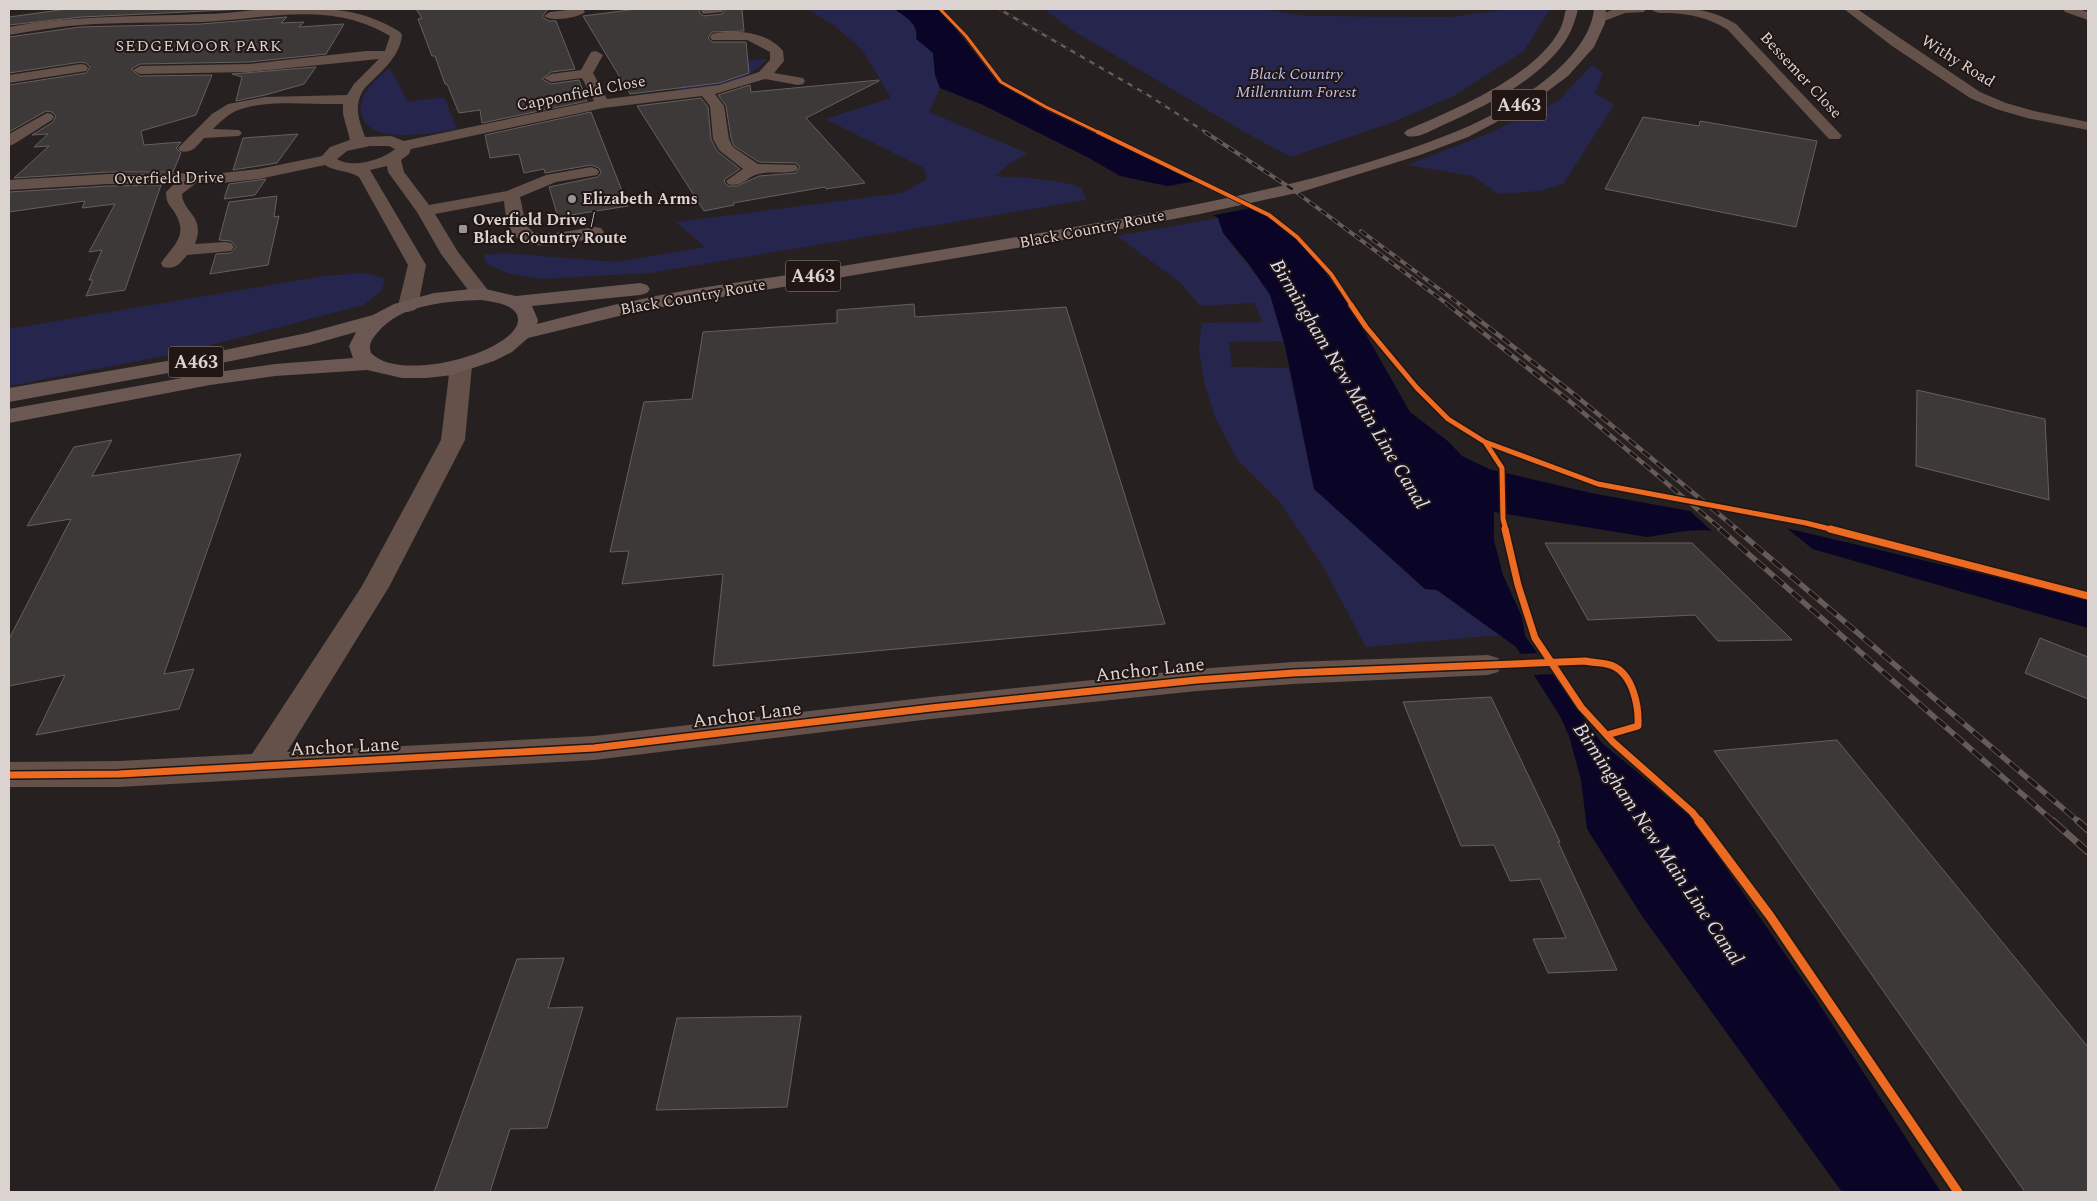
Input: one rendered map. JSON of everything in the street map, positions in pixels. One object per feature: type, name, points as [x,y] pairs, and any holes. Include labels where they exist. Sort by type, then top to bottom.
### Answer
[{"type":"highway","name":"A463","points":[[1401,138],[1476,104],[1535,68],[1565,32],[1572,9]]},
{"type":"highway","name":"Black Country Route","points":[[1098,219],[1047,238],[644,304],[524,332],[498,352],[461,366],[410,372],[383,368],[370,363],[360,351],[361,339],[371,326],[408,306],[446,296],[482,294],[516,302],[618,292],[1098,219],[1200,209],[1295,188],[1463,134],[1524,102],[1563,73],[1589,44],[1600,14]]},
{"type":"highway","name":"Black Country Route","points":[[1185,195],[1247,182]]},
{"type":"highway","points":[[516,302],[524,307],[528,314],[528,323],[524,332]]},
{"type":"highway","name":"Black Country Route","points":[[9,395],[196,362],[310,339],[382,319]]},
{"type":"highway","name":"Black Country Route","points":[[9,416],[210,379],[275,370],[370,363]]},
{"type":"street","points":[[108,19],[119,9]]},
{"type":"street","points":[[1600,14],[1640,9]]},
{"type":"street","name":"Bessemer Close","points":[[1657,9],[1685,10],[1715,17],[1732,27],[1834,136]]},
{"type":"street","name":"Withy Road","points":[[1850,9],[1897,43],[1976,95],[2001,106],[2032,115],[2088,126]]},
{"type":"street","points":[[2069,9],[2088,16]]},
{"type":"street","points":[[9,31],[60,22],[108,19],[204,18],[279,10],[319,11],[353,15],[379,25],[396,35],[397,42],[389,55],[371,73],[351,99],[350,112],[359,143]]},
{"type":"street","points":[[353,15],[376,10]]},
{"type":"street","points":[[550,16],[579,12]]},
{"type":"street","points":[[716,37],[743,30],[776,51],[778,54],[777,61],[764,75]]},
{"type":"street","points":[[140,70],[249,68],[366,55],[389,55]]},
{"type":"street","points":[[586,74],[596,55]]},
{"type":"street","points":[[9,79],[46,79],[81,68]]},
{"type":"street","points":[[154,83],[175,68]]},
{"type":"street","points":[[551,78],[586,74]]},
{"type":"street","points":[[586,74],[604,104]]},
{"type":"street","points":[[764,75],[798,81]]},
{"type":"street","name":"Capponfield Close","points":[[354,167],[371,165],[398,152],[604,104],[706,92],[737,85],[764,75]]},
{"type":"street","points":[[706,92],[717,106],[721,138],[727,150],[754,169]]},
{"type":"street","points":[[186,148],[222,112],[236,107],[274,101],[351,99]]},
{"type":"street","points":[[9,141],[47,117]]},
{"type":"street","points":[[202,134],[234,133]]},
{"type":"street","points":[[408,306],[417,265],[365,174],[354,167],[334,165],[328,160],[330,154],[334,151],[359,143],[391,141],[398,152],[395,170],[425,212],[450,254],[482,294]]},
{"type":"street","name":"Overfield Drive","points":[[9,185],[108,179],[191,179],[259,174],[328,160]]},
{"type":"street","points":[[734,181],[754,169],[790,168]]},
{"type":"street","points":[[425,212],[467,202],[511,195],[552,178],[591,172]]},
{"type":"street","points":[[170,263],[184,250],[191,229],[187,218],[174,199],[174,192],[191,179]]},
{"type":"street","points":[[511,195],[519,226],[523,234],[531,238],[545,239],[595,232]]},
{"type":"street","points":[[184,250],[225,247]]},
{"type":"street","points":[[261,767],[375,588],[453,440],[461,366]]},
{"type":"street","name":"Anchor Lane","points":[[9,775],[119,774],[594,748],[931,708],[1197,680],[1293,673],[1488,665]]},
{"type":"green space","points":[[807,9],[896,9],[916,26],[933,53],[935,75],[940,88],[929,112],[1027,153],[995,176],[1061,182],[1082,188],[1086,200],[650,273],[542,279],[507,273],[486,263],[484,255],[505,253],[616,262],[705,247],[676,222],[902,193],[927,179],[924,168],[825,119],[891,98],[863,51],[835,26]]},
{"type":"green space","name":"Black Country Millennium Forest","points":[[1044,9],[1263,9],[1304,16],[1450,17],[1510,9],[1550,9],[1524,51],[1452,97],[1385,125],[1291,157],[1248,134],[1072,30]]},
{"type":"green space","points":[[767,59],[749,74],[727,83],[679,91],[664,68]]},
{"type":"green space","points":[[1592,65],[1603,73],[1595,93],[1614,105],[1563,184],[1540,191],[1499,194],[1472,176],[1407,165],[1482,136],[1557,102]]},
{"type":"green space","points":[[390,68],[408,102],[444,97],[457,129],[417,135],[386,134],[374,130],[365,122],[361,111],[363,98],[370,86]]},
{"type":"green space","points":[[1218,218],[1234,247],[1269,292],[1284,341],[1229,342],[1232,367],[1289,368],[1314,489],[1425,589],[1437,590],[1500,635],[1366,647],[1323,566],[1278,500],[1237,459],[1215,417],[1204,383],[1199,347],[1202,323],[1263,322],[1254,303],[1200,306],[1182,284],[1117,236]]},
{"type":"green space","points":[[363,273],[385,278],[382,290],[363,305],[189,351],[9,386],[9,329],[324,276]]},
{"type":"water","name":"Birmingham New Main Line Canal","points":[[894,9],[937,9],[946,16],[998,83],[1045,110],[1265,214],[1279,223],[1313,256],[1351,308],[1410,412],[1449,442],[1462,456],[1489,469],[1591,493],[1794,530],[2088,599],[2088,628],[1809,548],[1705,530],[1647,537],[1494,512],[1494,540],[1503,575],[1522,617],[1525,636],[1601,742],[1691,817],[1816,999],[1941,1192],[1842,1192],[1642,916],[1587,829],[1581,780],[1569,736],[1560,716],[1516,647],[1437,590],[1425,589],[1314,489],[1285,346],[1270,295],[1248,263],[1223,233],[1218,218],[1167,186],[1120,176],[1089,158],[983,105],[940,88],[935,75],[933,53],[916,39],[916,29],[911,21]]},
{"type":"pier","points":[[1201,180],[1256,207],[1210,216],[1163,187]]},
{"type":"pier","points":[[1688,509],[1784,526],[1819,554],[1716,535]]},
{"type":"pier","points":[[1541,653],[1555,674],[1531,675],[1518,654]]},
{"type":"building","points":[[67,9],[247,9],[81,17],[9,25],[9,17]]},
{"type":"building","points":[[416,9],[548,9],[542,17],[549,21],[556,21],[575,69],[551,72],[542,79],[551,84],[579,80],[587,101],[482,123],[480,110],[459,113],[447,84],[445,84],[435,56],[432,56],[418,19],[422,18]]},
{"type":"building","points":[[637,9],[701,9],[699,12],[703,16],[722,14],[726,9],[742,9],[744,31],[712,32],[708,38],[712,42],[746,42],[749,73],[719,83],[630,94],[583,16]]},
{"type":"building","points":[[287,17],[281,23],[304,22],[299,27],[344,24],[326,54],[249,62],[140,64],[131,69],[140,76],[212,75],[196,115],[141,131],[144,145],[181,142],[176,148],[181,153],[173,172],[108,172],[14,178],[49,146],[34,147],[48,134],[32,135],[53,122],[56,116],[52,112],[46,111],[9,132],[9,85],[86,73],[90,67],[86,63],[81,62],[9,73],[9,37],[80,27],[201,24]]},
{"type":"building","points":[[316,67],[304,84],[236,101],[242,77],[232,74]]},
{"type":"building","points":[[879,80],[806,118],[865,183],[826,189],[825,187],[733,203],[734,205],[704,211],[637,106],[701,98],[708,107],[711,139],[717,151],[740,169],[725,179],[724,182],[728,186],[737,186],[759,176],[796,173],[800,167],[796,163],[759,162],[734,146],[726,106],[718,95],[750,85],[751,92]]},
{"type":"building","points":[[591,112],[628,206],[558,217],[549,187],[597,177],[601,173],[599,168],[591,165],[545,173],[544,169],[524,173],[519,154],[490,158],[485,135]]},
{"type":"building","points":[[1643,117],[1699,126],[1700,121],[1817,141],[1796,227],[1605,189]]},
{"type":"building","points":[[298,134],[277,163],[233,170],[243,138]]},
{"type":"building","points":[[266,179],[255,195],[224,199],[229,184]]},
{"type":"building","points":[[161,185],[125,290],[86,296],[93,280],[89,280],[102,250],[89,252],[115,204],[82,208],[85,201],[9,212],[9,192]]},
{"type":"building","points":[[277,196],[274,217],[279,216],[268,265],[210,274],[216,254],[231,253],[236,247],[231,241],[219,240],[229,202]]},
{"type":"building","points":[[914,304],[915,317],[1066,307],[1165,624],[713,666],[723,574],[622,584],[629,551],[610,552],[644,402],[692,399],[703,332],[837,323],[837,310]]},
{"type":"building","points":[[1917,390],[2045,419],[2049,500],[1916,466]]},
{"type":"building","points":[[112,440],[92,476],[241,454],[164,674],[194,669],[179,709],[36,735],[65,675],[9,686],[9,639],[71,519],[27,526],[74,447]]},
{"type":"building","points":[[1545,543],[1692,543],[1792,640],[1718,641],[1695,615],[1588,620]]},
{"type":"building","points":[[2040,638],[2088,657],[2088,699],[2025,673]]},
{"type":"building","points":[[1491,697],[1560,842],[1558,842],[1617,970],[1548,973],[1533,939],[1566,938],[1540,879],[1510,881],[1494,845],[1461,846],[1403,702]]},
{"type":"building","points":[[1837,740],[2088,1047],[2088,1192],[2025,1192],[1714,751]]},
{"type":"building","points":[[564,958],[548,1008],[583,1007],[547,1128],[510,1129],[490,1192],[434,1192],[517,959]]},
{"type":"building","points":[[801,1016],[787,1107],[656,1110],[677,1018]]},
{"type":"railway","points":[[999,9],[1148,95],[1207,133]]},
{"type":"railway","points":[[1205,132],[1292,189],[1450,306]]},
{"type":"railway","points":[[1361,231],[1462,306]]},
{"type":"railway","points":[[1448,305],[1567,399],[1722,530]]},
{"type":"railway","points":[[1460,305],[1575,395],[1738,530]]},
{"type":"railway","points":[[1720,529],[2054,822]]},
{"type":"railway","points":[[1736,529],[2079,822]]},
{"type":"railway","points":[[2053,821],[2088,852]]},
{"type":"railway","points":[[2078,821],[2088,830]]},
{"type":"cycle path","points":[[940,9],[966,36],[1001,82],[1046,107],[1269,215],[1297,237],[1331,274],[1366,327],[1417,388],[1448,419],[1485,442],[1502,468],[1503,519],[1518,585],[1535,638],[1581,707],[1613,742],[1692,812],[1770,916],[1958,1192]]},
{"type":"cycle path","points":[[1485,442],[1598,484],[1806,523],[2088,596]]},
{"type":"cycle path","points":[[9,775],[119,774],[594,748],[931,708],[1197,680],[1293,673],[1585,661],[1610,665],[1619,670],[1625,676],[1636,701],[1638,726],[1607,735]]},
{"type":"place","name":"Elizabeth Arms","points":[[572,199]]},
{"type":"place","name":"Overfield Drive / Black Country Route","points":[[463,229]]},
{"type":"district","name":"SEDGEMOOR PARK","points":[[199,46]]}]
